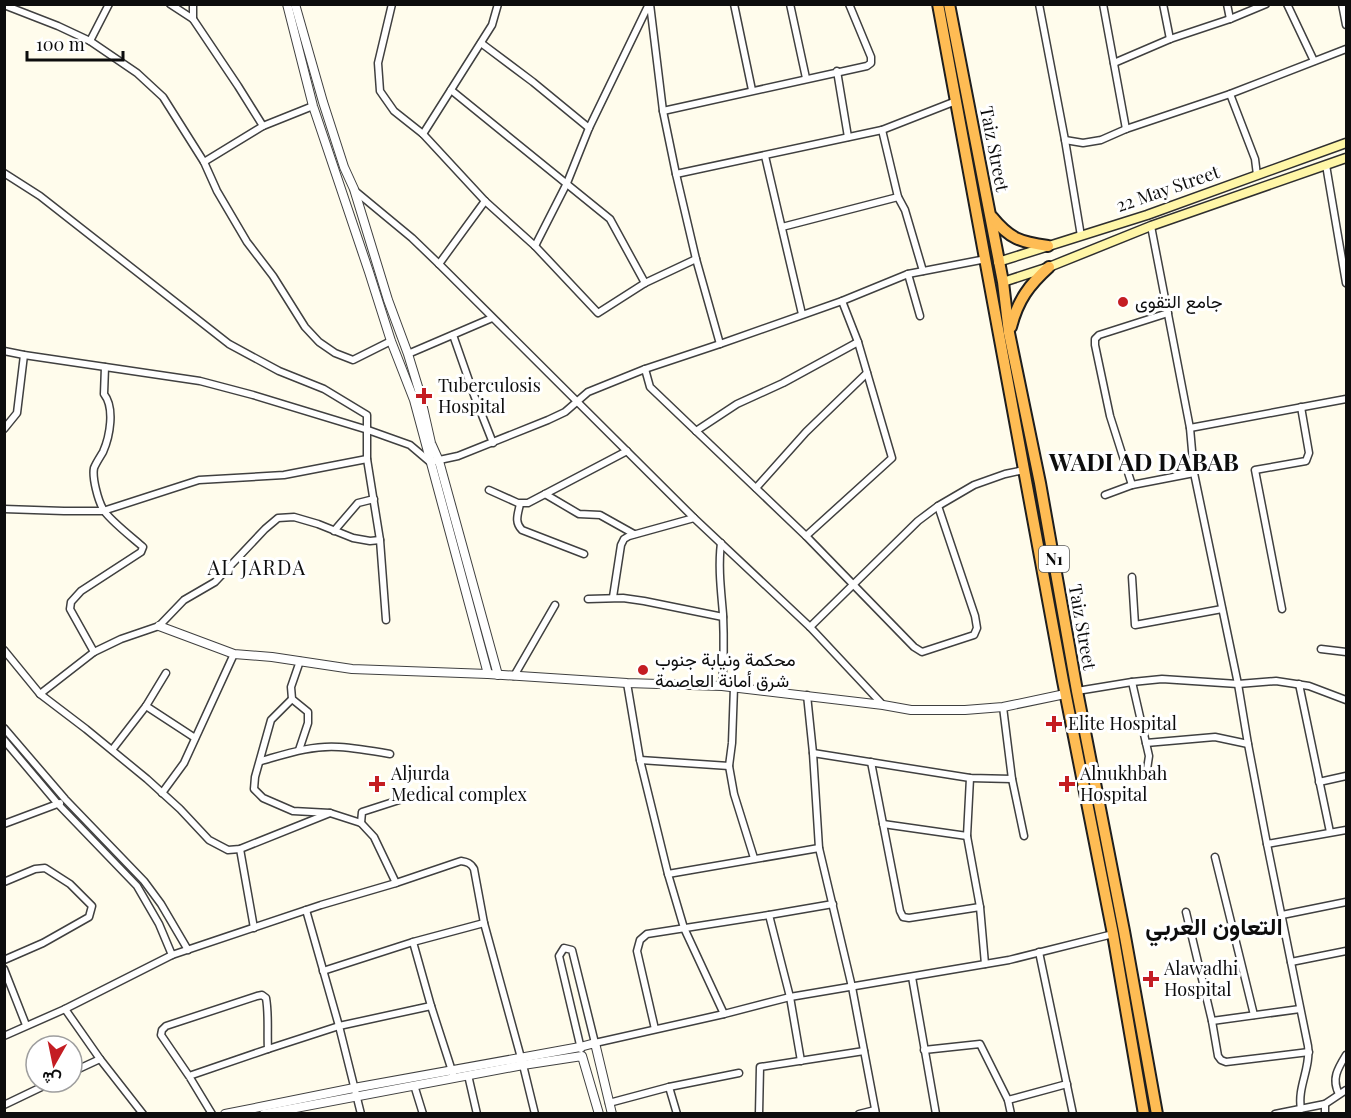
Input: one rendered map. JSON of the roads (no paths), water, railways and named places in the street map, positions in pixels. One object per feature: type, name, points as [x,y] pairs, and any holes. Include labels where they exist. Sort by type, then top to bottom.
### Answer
[{"type":"highway","name":"Taiz Street","points":[[938,4],[1065,694],[1113,934],[1144,1113]]},
{"type":"highway","name":"Taiz Street","points":[[949,4],[1003,282],[1009,333],[1040,483],[1157,1113]]},
{"type":"highway","points":[[990,215],[1010,236],[1026,243],[1048,246]]},
{"type":"highway","points":[[1009,333],[1022,297],[1035,279],[1049,267]]},
{"type":"highway","points":[[1028,486],[1040,483]]},
{"type":"highway","points":[[1065,694],[1077,692]]},
{"type":"main road","name":"22 May Street","points":[[998,262],[1147,214],[1347,143]]},
{"type":"main road","name":"22 May Street","points":[[1003,282],[1049,267],[1151,226],[1347,158]]},
{"type":"main road","points":[[1257,174],[1262,188]]},
{"type":"main road","points":[[1147,214],[1151,226]]},
{"type":"street","points":[[90,41],[109,4]]},
{"type":"street","points":[[170,4],[193,19],[263,126]]},
{"type":"street","points":[[193,4],[193,19]]},
{"type":"street","points":[[287,4],[313,106],[391,341],[414,400],[488,674]]},
{"type":"street","points":[[295,4],[323,102],[344,167],[354,189],[388,300],[419,390],[431,443],[439,461],[498,675]]},
{"type":"street","points":[[392,4],[378,63],[380,91],[394,111],[423,134],[484,201],[535,246],[598,313],[645,283],[696,259]]},
{"type":"street","points":[[423,134],[492,25],[498,4]]},
{"type":"street","points":[[649,4],[663,111],[676,174],[696,259],[720,344]]},
{"type":"street","points":[[535,246],[567,183],[589,128],[649,4]]},
{"type":"street","points":[[734,4],[752,90]]},
{"type":"street","points":[[790,4],[806,78]]},
{"type":"street","points":[[663,111],[867,66],[871,63],[871,57],[849,4]]},
{"type":"street","points":[[1039,4],[1081,236]]},
{"type":"street","points":[[1103,4],[1126,129]]},
{"type":"street","points":[[1163,4],[1170,39]]},
{"type":"street","points":[[1227,4],[1230,19]]},
{"type":"street","points":[[1114,63],[1170,39],[1266,4]]},
{"type":"street","points":[[1287,4],[1314,61]]},
{"type":"street","points":[[1342,4],[1347,25]]},
{"type":"street","points":[[4,5],[90,41],[137,73],[163,97],[204,162],[217,191],[247,242],[273,276],[305,327],[319,342],[335,353],[353,360],[391,341]]},
{"type":"street","points":[[481,43],[589,128]]},
{"type":"street","points":[[1065,140],[1083,143],[1101,140],[1347,49]]},
{"type":"street","points":[[837,71],[848,136]]},
{"type":"street","points":[[451,90],[610,219],[645,283]]},
{"type":"street","points":[[1230,94],[1255,159],[1257,174]]},
{"type":"street","points":[[676,174],[882,130],[957,101]]},
{"type":"street","points":[[204,162],[263,126],[313,106]]},
{"type":"street","points":[[882,130],[898,197],[923,271]]},
{"type":"street","points":[[765,156],[802,314]]},
{"type":"street","points":[[1326,165],[1347,283]]},
{"type":"street","points":[[4,173],[39,196],[229,344],[279,371],[324,389],[367,415],[367,459],[380,540],[386,620]]},
{"type":"street","points":[[341,190],[354,189],[412,238],[694,518],[810,627],[882,705]]},
{"type":"street","points":[[782,226],[898,197]]},
{"type":"street","points":[[439,264],[484,201]]},
{"type":"street","points":[[1151,226],[1190,428],[1194,473],[1238,684],[1267,844],[1309,1052],[1300,1094],[1301,1109]]},
{"type":"street","points":[[4,351],[200,381],[254,395],[410,445],[430,462],[458,456],[565,412],[588,392],[645,369],[842,301],[908,274],[986,259]]},
{"type":"street","points":[[908,274],[920,316]]},
{"type":"street","points":[[806,536],[892,458],[858,342],[842,301]]},
{"type":"street","points":[[1132,485],[1110,416],[1095,339],[1099,335],[1168,313]]},
{"type":"street","points":[[408,354],[492,318]]},
{"type":"street","points":[[453,335],[492,442]]},
{"type":"street","points":[[696,431],[737,404],[783,383],[858,342]]},
{"type":"street","points":[[4,429],[17,413],[24,355]]},
{"type":"street","points":[[94,652],[70,609],[71,602],[81,591],[141,552],[143,548],[103,511],[96,490],[94,469],[108,437],[110,423],[110,405],[104,394],[105,367]]},
{"type":"street","points":[[645,369],[650,387],[806,536],[914,647],[922,652],[974,635],[977,628],[938,506]]},
{"type":"street","points":[[756,488],[806,432],[867,373]]},
{"type":"street","points":[[1190,428],[1347,399]]},
{"type":"street","points":[[1282,609],[1255,470],[1306,461],[1309,453],[1301,407]]},
{"type":"street","points":[[489,490],[520,504],[528,503],[627,451]]},
{"type":"street","points":[[4,509],[103,511],[199,480],[284,475],[367,459]]},
{"type":"street","points":[[810,627],[918,522],[938,506],[974,485],[1024,470]]},
{"type":"street","points":[[1105,495],[1132,485],[1194,473]]},
{"type":"street","points":[[545,494],[579,514],[600,515],[635,534]]},
{"type":"street","points":[[334,531],[358,502],[374,499]]},
{"type":"street","points":[[520,504],[516,520],[522,530],[584,554]]},
{"type":"street","points":[[40,694],[94,652],[121,639],[159,626],[184,600],[215,582],[278,518],[294,516],[353,538],[380,540]]},
{"type":"street","points":[[613,597],[622,543],[626,537],[694,518]]},
{"type":"street","points":[[720,543],[719,570],[724,662],[722,686]]},
{"type":"street","points":[[1132,576],[1135,625],[1222,609]]},
{"type":"street","points":[[588,599],[613,597],[644,601],[723,617]]},
{"type":"street","points":[[514,676],[555,605]]},
{"type":"street","points":[[159,626],[234,654],[272,657],[352,669],[488,674],[627,684],[722,686],[911,710],[1003,707],[1065,694]]},
{"type":"street","points":[[1321,649],[1347,652]]},
{"type":"street","points":[[4,650],[40,694],[112,750],[162,793],[209,840],[228,850],[240,849],[330,813]]},
{"type":"street","points":[[162,793],[184,763],[234,654]]},
{"type":"street","points":[[299,750],[308,723],[308,712],[292,699],[291,687],[300,661]]},
{"type":"street","points":[[112,750],[146,706],[166,673]]},
{"type":"street","points":[[1077,692],[1162,679],[1238,684],[1276,681],[1309,686],[1347,700]]},
{"type":"street","points":[[1132,682],[1149,756],[1146,776]]},
{"type":"street","points":[[627,684],[640,760],[668,874],[684,928],[724,1014]]},
{"type":"street","points":[[1299,684],[1329,832]]},
{"type":"street","points":[[734,687],[729,766],[734,794],[754,858]]},
{"type":"street","points":[[807,695],[819,848],[852,987],[876,1112],[860,1113]]},
{"type":"street","points":[[292,699],[271,720],[255,777],[254,789],[263,798],[292,811],[330,813],[361,823],[374,837],[396,883]]},
{"type":"street","points":[[146,706],[195,738]]},
{"type":"street","points":[[1003,707],[1012,779],[1024,836]]},
{"type":"street","points":[[4,728],[65,799],[144,881],[161,904],[188,950]]},
{"type":"street","points":[[1146,742],[1215,737],[1248,744]]},
{"type":"street","points":[[4,740],[58,804],[137,886],[159,924],[172,955]]},
{"type":"street","points":[[261,761],[299,750],[322,747],[390,754]]},
{"type":"street","points":[[813,753],[970,778],[1012,779]]},
{"type":"street","points":[[640,760],[729,766]]},
{"type":"street","points":[[871,762],[903,917],[980,907]]},
{"type":"street","points":[[1319,782],[1347,776]]},
{"type":"street","points":[[970,778],[967,836],[980,907],[985,964]]},
{"type":"street","points":[[361,823],[362,812],[421,793]]},
{"type":"street","points":[[4,824],[58,804],[65,799]]},
{"type":"street","points":[[883,824],[967,836]]},
{"type":"street","points":[[1267,844],[1347,830]]},
{"type":"street","points":[[668,874],[819,848]]},
{"type":"street","points":[[240,849],[254,928]]},
{"type":"street","points":[[1215,857],[1254,1015]]},
{"type":"street","points":[[4,1036],[65,1009],[172,955],[461,861],[467,862],[474,869],[484,923],[535,1113]]},
{"type":"street","points":[[4,882],[34,869],[45,868],[70,884],[92,906],[89,917],[43,943],[4,960]]},
{"type":"street","points":[[1282,915],[1347,902]]},
{"type":"street","points":[[655,1029],[637,951],[640,940],[647,934],[833,904]]},
{"type":"street","points":[[306,910],[361,1113]]},
{"type":"street","points":[[1185,912],[1212,1021],[1218,1056],[1221,1060],[1226,1062],[1309,1052]]},
{"type":"street","points":[[769,915],[790,997],[801,1061]]},
{"type":"street","points":[[323,971],[413,942],[484,923]]},
{"type":"street","points":[[581,1051],[595,1043],[790,997],[985,964],[1113,934]]},
{"type":"street","points":[[413,942],[453,1074]]},
{"type":"street","points":[[599,1113],[581,1051],[560,956],[564,948],[572,950],[612,1113]]},
{"type":"street","points":[[1291,962],[1347,951]]},
{"type":"street","points":[[1039,952],[1073,1113]]},
{"type":"street","points":[[4,969],[26,1026]]},
{"type":"street","points":[[912,977],[936,1113]]},
{"type":"street","points":[[212,1113],[161,1035],[162,1030],[166,1026],[262,995],[266,998],[268,1012],[268,1049]]},
{"type":"street","points":[[189,1077],[339,1026],[431,1006]]},
{"type":"street","points":[[65,1009],[100,1059],[143,1113]]},
{"type":"street","points":[[1212,1021],[1300,1009]]},
{"type":"street","points":[[924,1050],[980,1044],[1008,1100],[1011,1113]]},
{"type":"street","points":[[225,1113],[581,1051],[597,1052]]},
{"type":"street","points":[[759,1113],[760,1067],[864,1052]]},
{"type":"street","points":[[1339,1094],[1336,1074],[1347,1055]]},
{"type":"street","points":[[84,1066],[100,1059]]},
{"type":"street","points":[[264,1113],[293,1111],[355,1092],[414,1085],[453,1074],[468,1075],[522,1061]]},
{"type":"street","points":[[609,1103],[669,1087],[739,1073]]},
{"type":"street","points":[[468,1075],[477,1113]]},
{"type":"street","points":[[1008,1100],[1067,1084]]},
{"type":"street","points":[[414,1085],[423,1113]]},
{"type":"street","points":[[669,1087],[677,1113]]},
{"type":"street","points":[[1275,1113],[1325,1104],[1347,1090]]},
{"type":"street","points":[[4,1105],[27,1094]]},
{"type":"street","points":[[1325,1104],[1325,1113]]},
{"type":"place","name":"جامع التقوى","points":[[1123,302]]},
{"type":"place","name":"Tuberculosis Hospital","points":[[424,396]]},
{"type":"place","name":"محكمة ونيابة جنوب شرق أمانة العاصمة","points":[[643,670]]},
{"type":"place","name":"Elite Hospital","points":[[1054,724]]},
{"type":"place","name":"Aljurda Medical complex","points":[[377,784]]},
{"type":"place","name":"Alnukhbah Hospital","points":[[1067,784]]},
{"type":"place","name":"Alawadhi Hospital","points":[[1151,979]]},
{"type":"district","name":"WADI AD DABAB","points":[[1144,463]]},
{"type":"district","name":"AL JARDA","points":[[257,568]]},
{"type":"district","name":"التعاون العربي","points":[[1214,927]]}]
